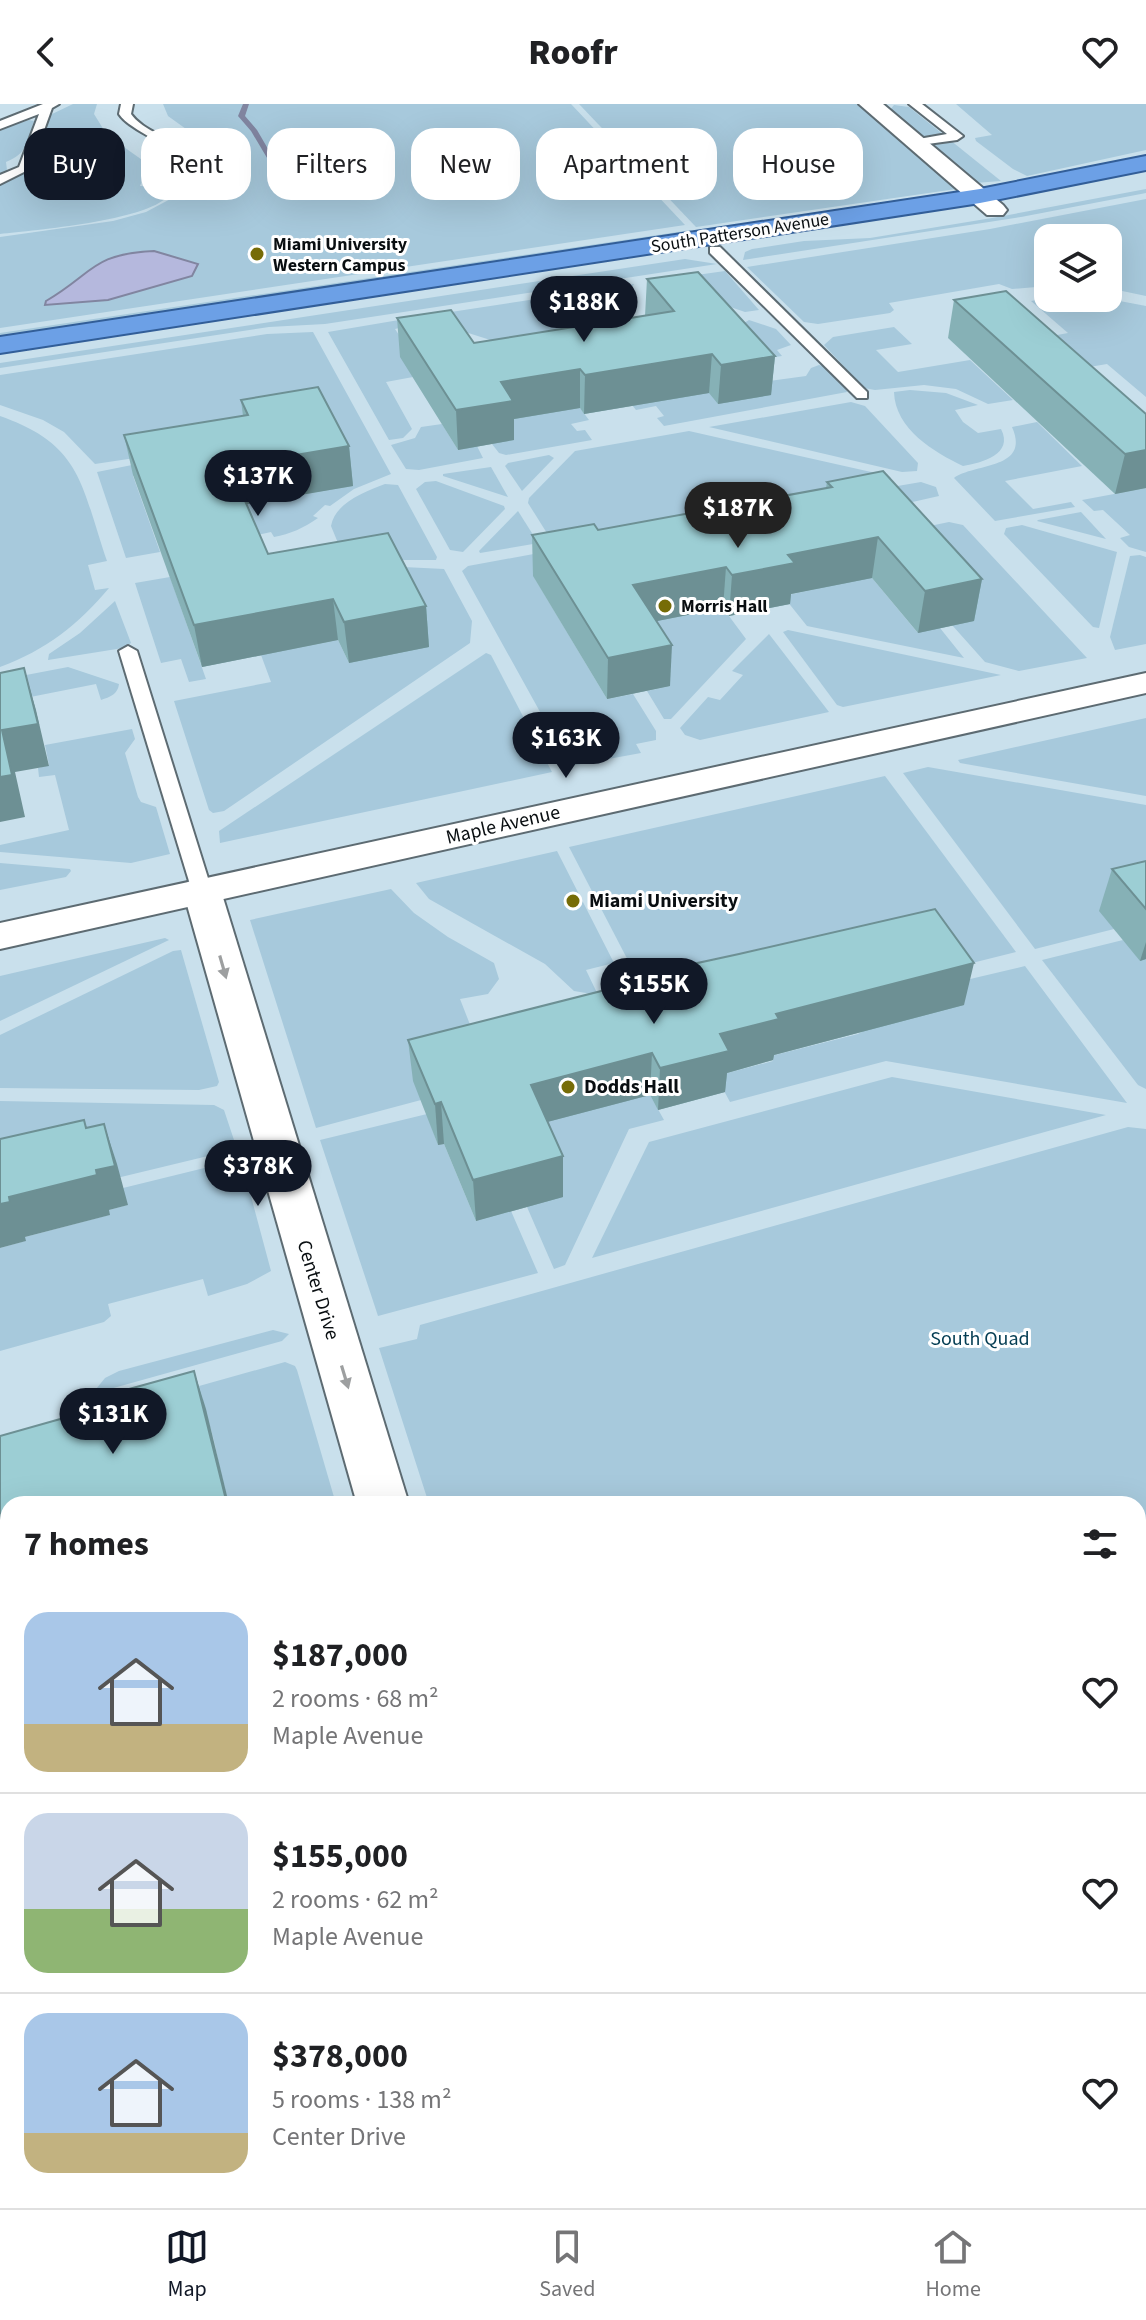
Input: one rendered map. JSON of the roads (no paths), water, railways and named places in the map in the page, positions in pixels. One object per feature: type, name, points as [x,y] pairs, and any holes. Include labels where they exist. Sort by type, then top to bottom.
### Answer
[{"type":"highway","name":"South Patterson Avenue","points":[[0,357],[715,250],[988,203],[1146,163]]},
{"type":"highway","name":"South Patterson Avenue","points":[[0,345],[1146,180]]},
{"type":"street","points":[[870,104],[988,203]]},
{"type":"street","name":"Maple Avenue","points":[[0,936],[1146,683]]},
{"type":"street","name":"Center Drive","points":[[202,891],[381,1496]]},
{"type":"lane","points":[[127,104],[125,114],[132,124],[141,128]]},
{"type":"lane","points":[[915,104],[957,136],[917,143]]},
{"type":"lane","points":[[0,125],[50,105]]},
{"type":"lane","points":[[0,180],[24,169],[50,105]]},
{"type":"lane","points":[[715,250],[862,395]]},
{"type":"lane","points":[[128,651],[202,891]]},
{"type":"waterway","points":[[246,104],[241,116],[267,151]]},
{"type":"place","name":"Miami University Western Campus","points":[[257,254]]},
{"type":"place","name":"Morris Hall","points":[[665,606]]},
{"type":"place","name":"Miami University","points":[[573,901]]},
{"type":"place","name":"Dodds Hall","points":[[568,1087]]},
{"type":"park label","name":"South Quad","points":[[980,1339]]}]
